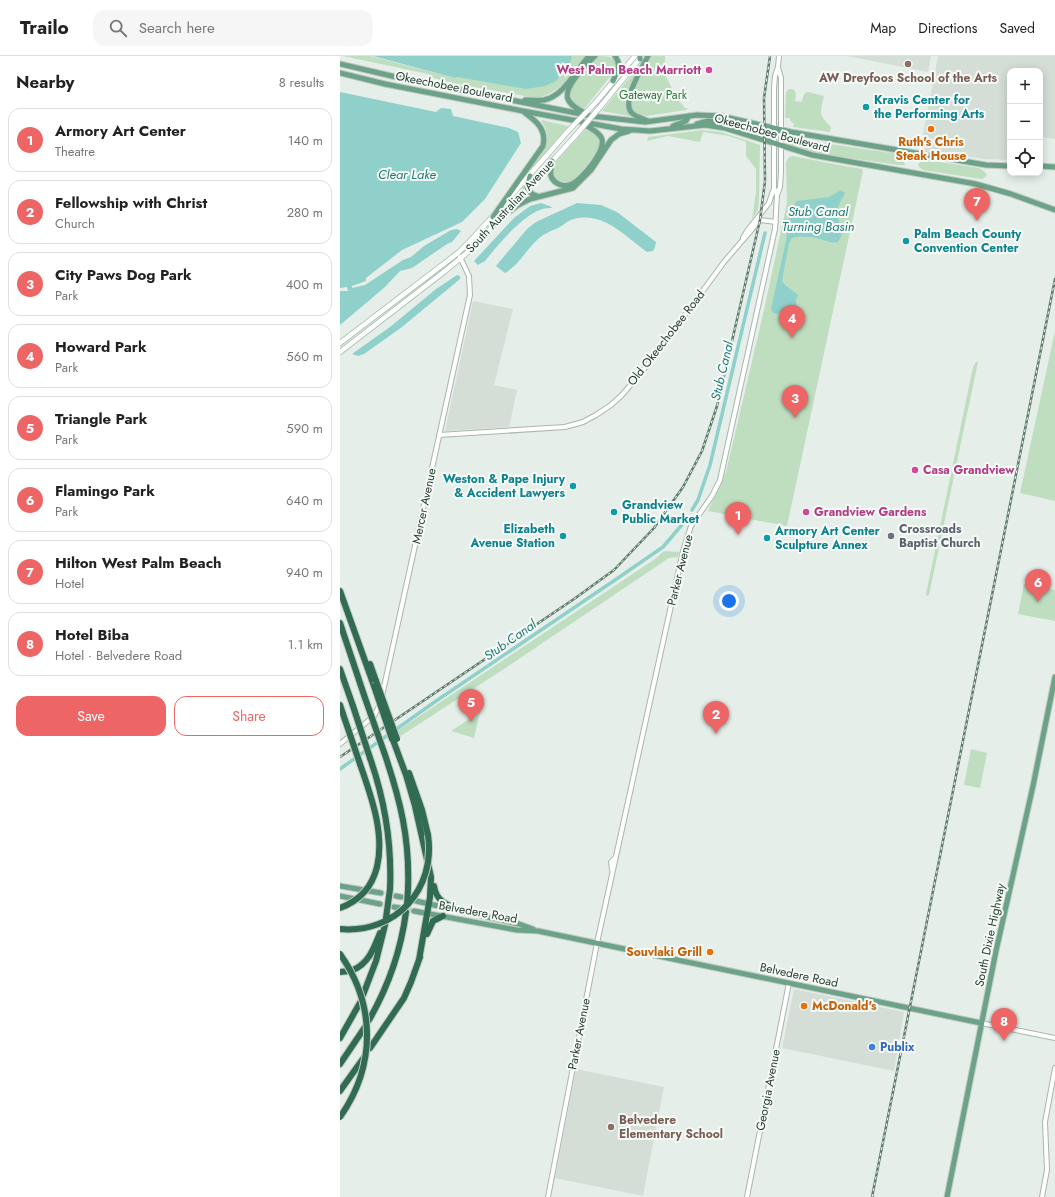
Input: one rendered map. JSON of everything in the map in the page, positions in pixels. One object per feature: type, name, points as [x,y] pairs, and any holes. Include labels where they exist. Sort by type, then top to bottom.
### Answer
[{"type":"highway","points":[[340,589],[422,810],[428,835],[429,856],[427,871],[419,890],[408,904],[390,919],[361,929],[340,929]]},
{"type":"highway","points":[[340,623],[399,798],[408,856],[407,905]]},
{"type":"highway","points":[[340,669],[380,788],[386,818],[390,853],[390,889],[385,922],[376,961],[362,998],[340,1038]]},
{"type":"highway","points":[[340,705],[370,793],[377,826],[379,847],[377,867],[373,880],[365,891],[354,901],[340,908]]},
{"type":"highway","points":[[395,740],[412,796],[435,894],[439,900],[445,904],[462,911]]},
{"type":"highway","points":[[419,960],[428,913],[431,877]]},
{"type":"highway","points":[[369,1020],[380,999],[392,970],[406,912]]},
{"type":"highway","points":[[370,1048],[404,998],[412,982],[430,925],[435,919],[443,916]]},
{"type":"highway","points":[[340,972],[351,971],[363,965],[373,951],[385,922]]},
{"type":"highway","points":[[340,954],[354,978],[361,998],[366,1020],[367,1042],[362,1076],[354,1095],[340,1117]]},
{"type":"highway","points":[[340,1064],[365,1027]]},
{"type":"highway","points":[[340,1091],[365,1056]]},
{"type":"main road","points":[[508,99],[536,101],[552,97],[566,86],[579,67],[589,56]]},
{"type":"main road","points":[[591,116],[574,107],[569,102],[567,96],[574,80],[595,56]]},
{"type":"main road","points":[[614,81],[619,66],[619,61],[615,56]]},
{"type":"main road","points":[[648,56],[630,94],[628,104],[632,114],[650,122]]},
{"type":"main road","name":"South Australian Avenue","points":[[340,343],[458,253],[493,217],[614,81],[639,57]]},
{"type":"main road","name":"South Australian Avenue","points":[[340,352],[461,259],[486,235],[601,106],[639,57]]},
{"type":"main road","name":"Okeechobee Boulevard","points":[[340,64],[591,116],[633,122],[650,122],[689,116],[721,116],[774,131],[781,130],[986,165],[1007,166]]},
{"type":"main road","name":"Okeechobee Boulevard","points":[[340,73],[385,84],[523,111],[633,130],[650,131],[705,125],[725,128],[821,157],[976,184],[1055,210]]},
{"type":"main road","points":[[493,217],[543,146],[544,136],[541,126],[523,111]]},
{"type":"main road","points":[[667,129],[686,121],[689,116]]},
{"type":"main road","points":[[552,161],[550,172],[552,178],[559,184],[568,186],[581,177],[600,152],[602,142],[601,137],[592,128],[579,121]]},
{"type":"main road","points":[[689,126],[712,121],[768,134],[774,131]]},
{"type":"main road","points":[[501,218],[518,205],[537,196],[574,188],[591,170],[615,136],[633,130]]},
{"type":"main road","points":[[1043,166],[1055,167]]},
{"type":"main road","points":[[530,176],[527,188],[532,194],[537,196]]},
{"type":"main road","name":"South Dixie Highway","points":[[946,1197],[1055,678]]},
{"type":"main road","points":[[340,886],[382,894]]},
{"type":"main road","points":[[340,896],[380,904]]},
{"type":"main road","name":"Belvedere Road","points":[[416,900],[519,924],[538,931],[982,1023]]},
{"type":"main road","name":"Belvedere Road","points":[[414,910],[517,930],[538,931]]},
{"type":"street","points":[[778,67],[779,56]]},
{"type":"street","name":"Parker Avenue","points":[[548,1197],[597,943],[613,871],[611,866],[616,857],[683,551],[691,526],[712,496],[720,480],[772,244],[776,222],[777,195],[780,187],[781,78],[778,67]]},
{"type":"street","name":"Parker Avenue","points":[[777,195],[774,188],[774,131],[775,76],[778,67]]},
{"type":"street","name":"Old Okeechobee Road","points":[[740,242],[753,221],[769,203],[774,188]]},
{"type":"street","points":[[753,221],[760,220],[776,222]]},
{"type":"street","name":"Old Okeechobee Road","points":[[439,435],[564,427],[582,422],[611,405],[622,395],[654,357],[715,274],[740,242],[760,220]]},
{"type":"street","name":"Mercer Avenue","points":[[340,744],[374,716],[380,705],[470,295],[469,276],[458,253]]},
{"type":"street","name":"Georgia Avenue","points":[[747,1197],[789,983]]},
{"type":"street","name":"Belvedere Road","points":[[982,1023],[1055,1038]]},
{"type":"street","points":[[1042,1197],[1047,1170],[1044,1129],[1045,1117],[1055,1068]]},
{"type":"shaded area","name":"AW Dreyfoos School of the Arts","points":[[847,56],[931,56],[928,72]]},
{"type":"shaded area","points":[[938,56],[1055,56],[1055,139],[1043,137],[1043,68],[1007,68],[1007,160],[985,159],[920,150]]},
{"type":"shaded area","points":[[473,301],[513,309],[494,385],[517,390],[509,427],[445,431]]},
{"type":"shaded area","points":[[794,989],[904,1012],[894,1071],[782,1048]]},
{"type":"shaded area","name":"Belvedere Elementary School","points":[[576,1069],[664,1087],[643,1196],[555,1178]]},
{"type":"green space","points":[[343,56],[370,56],[455,78],[570,63],[572,56],[585,56],[565,82],[553,92],[537,98],[457,84],[433,78],[428,74]]},
{"type":"green space","points":[[599,56],[610,57],[614,59],[617,64],[614,72],[584,109],[573,103],[569,94],[570,90],[586,68]]},
{"type":"green space","name":"Gateway Park","points":[[651,56],[665,56],[665,74],[676,97],[685,108],[688,108],[686,110],[646,116],[637,114],[630,108],[631,96]]},
{"type":"green space","points":[[643,61],[644,62],[627,97],[626,104],[631,114],[629,116],[602,111]]},
{"type":"green space","points":[[789,89],[793,89],[795,92],[795,101],[802,102],[804,94],[808,92],[824,96],[821,113],[831,127],[830,132],[793,127],[794,124],[790,118],[785,118],[786,92]]},
{"type":"green space","points":[[541,121],[568,126],[522,180],[542,152],[545,144],[547,136],[546,128]]},
{"type":"green space","points":[[585,130],[598,136],[599,146],[585,167],[575,178],[568,183],[560,183],[553,175],[555,163]]},
{"type":"green space","points":[[703,130],[721,132],[760,145],[758,210],[752,219],[756,193],[756,169],[746,156],[746,142],[729,136],[703,132],[700,142],[668,136],[647,141],[648,137]]},
{"type":"green space","points":[[789,138],[898,154],[906,157],[906,159],[903,160],[905,165],[822,154],[792,147],[786,141]]},
{"type":"green space","points":[[793,156],[862,169],[863,171],[787,526],[708,511],[726,472],[764,310],[787,203],[786,162],[789,157]]},
{"type":"green space","points":[[926,160],[979,168],[987,175],[981,179],[923,170],[918,164]]},
{"type":"green space","points":[[1055,331],[1055,501],[1020,493]]},
{"type":"green space","points":[[976,362],[978,362],[929,595],[927,596],[926,594],[973,367]]},
{"type":"green space","points":[[664,551],[679,552],[678,557],[669,558],[507,667],[399,737],[397,731],[655,559]]},
{"type":"green space","points":[[1024,584],[1055,590],[1055,621],[1018,614]]},
{"type":"green space","points":[[480,712],[474,738],[451,731]]},
{"type":"green space","points":[[971,749],[987,753],[980,788],[964,785]]},
{"type":"water","points":[[373,56],[572,56],[570,63],[556,81],[545,86],[526,89],[458,77],[455,78]]},
{"type":"water","name":"Clear Lake","points":[[340,92],[436,112],[441,108],[451,109],[453,116],[509,128],[518,132],[521,143],[485,199],[462,222],[402,250],[366,278],[366,281],[352,286],[352,288],[365,285],[451,230],[457,229],[461,231],[452,242],[412,268],[400,271],[385,287],[340,325],[340,291],[348,291],[347,287],[340,288]]},
{"type":"water","name":"Stub Canal Turning Basin","points":[[841,190],[845,193],[839,204],[837,216],[842,230],[841,237],[838,242],[830,242],[810,237],[792,238],[789,243],[782,281],[798,295],[796,301],[798,312],[794,317],[773,313],[771,309],[786,241],[789,220],[794,205],[797,201],[829,197]]},
{"type":"water","points":[[541,203],[552,207],[533,213],[524,220],[506,237],[485,261],[478,265],[474,261],[514,218],[530,206]]},
{"type":"water","points":[[577,203],[601,205],[617,212],[656,242],[653,251],[647,252],[613,226],[585,217],[570,220],[542,236],[510,270],[505,273],[496,266],[527,229],[536,222]]},
{"type":"water","points":[[457,275],[460,276],[460,279],[402,327],[364,354],[358,356],[352,354],[390,327],[436,289]]},
{"type":"waterway","name":"Stub Canal","points":[[692,510],[698,500],[710,465],[765,233]]},
{"type":"waterway","name":"Stub Canal","points":[[340,769],[436,701],[663,547],[686,520]]},
{"type":"tunnel","points":[[401,908],[414,911]]},
{"type":"railway","points":[[340,757],[574,599],[614,570],[654,528],[683,487],[702,451],[717,406],[760,220],[765,181],[764,98],[770,56]]},
{"type":"railway","points":[[872,1197],[1055,279]]},
{"type":"place","name":"AW Dreyfoos School of the Arts","points":[[908,64]]},
{"type":"place","name":"West Palm Beach Marriott","points":[[709,70]]},
{"type":"place","name":"Kravis Center for the Performing Arts","points":[[866,107]]},
{"type":"place","name":"Ruth's Chris Steak House","points":[[931,129]]},
{"type":"place","name":"Hilton West Palm Beach","points":[[977,221]]},
{"type":"place","name":"Palm Beach County Convention Center","points":[[906,241]]},
{"type":"place","name":"Howard Park","points":[[792,338]]},
{"type":"place","name":"City Paws Dog Park","points":[[795,418]]},
{"type":"place","name":"Casa Grandview","points":[[915,470]]},
{"type":"place","name":"Weston & Pape Injury & Accident Lawyers","points":[[573,486]]},
{"type":"place","name":"Grandview Public Market","points":[[614,512]]},
{"type":"place","name":"Grandview Gardens","points":[[806,512]]},
{"type":"place","name":"Armory Art Center","points":[[738,535]]},
{"type":"place","name":"Elizabeth Avenue Station","points":[[563,536]]},
{"type":"place","name":"Crossroads Baptist Church","points":[[891,536]]},
{"type":"place","name":"Armory Art Center Sculpture Annex","points":[[767,538]]},
{"type":"place","name":"Flamingo Park","points":[[1038,602]]},
{"type":"place","name":"Triangle Park","points":[[471,722]]},
{"type":"place","name":"Fellowship with Christ","points":[[716,734]]},
{"type":"place","name":"Souvlaki Grill","points":[[710,952]]},
{"type":"place","name":"McDonald's","points":[[804,1006]]},
{"type":"place","name":"Hotel Biba","points":[[1004,1041]]},
{"type":"place","name":"Publix","points":[[872,1047]]},
{"type":"place","name":"Belvedere Elementary School","points":[[611,1127]]}]
